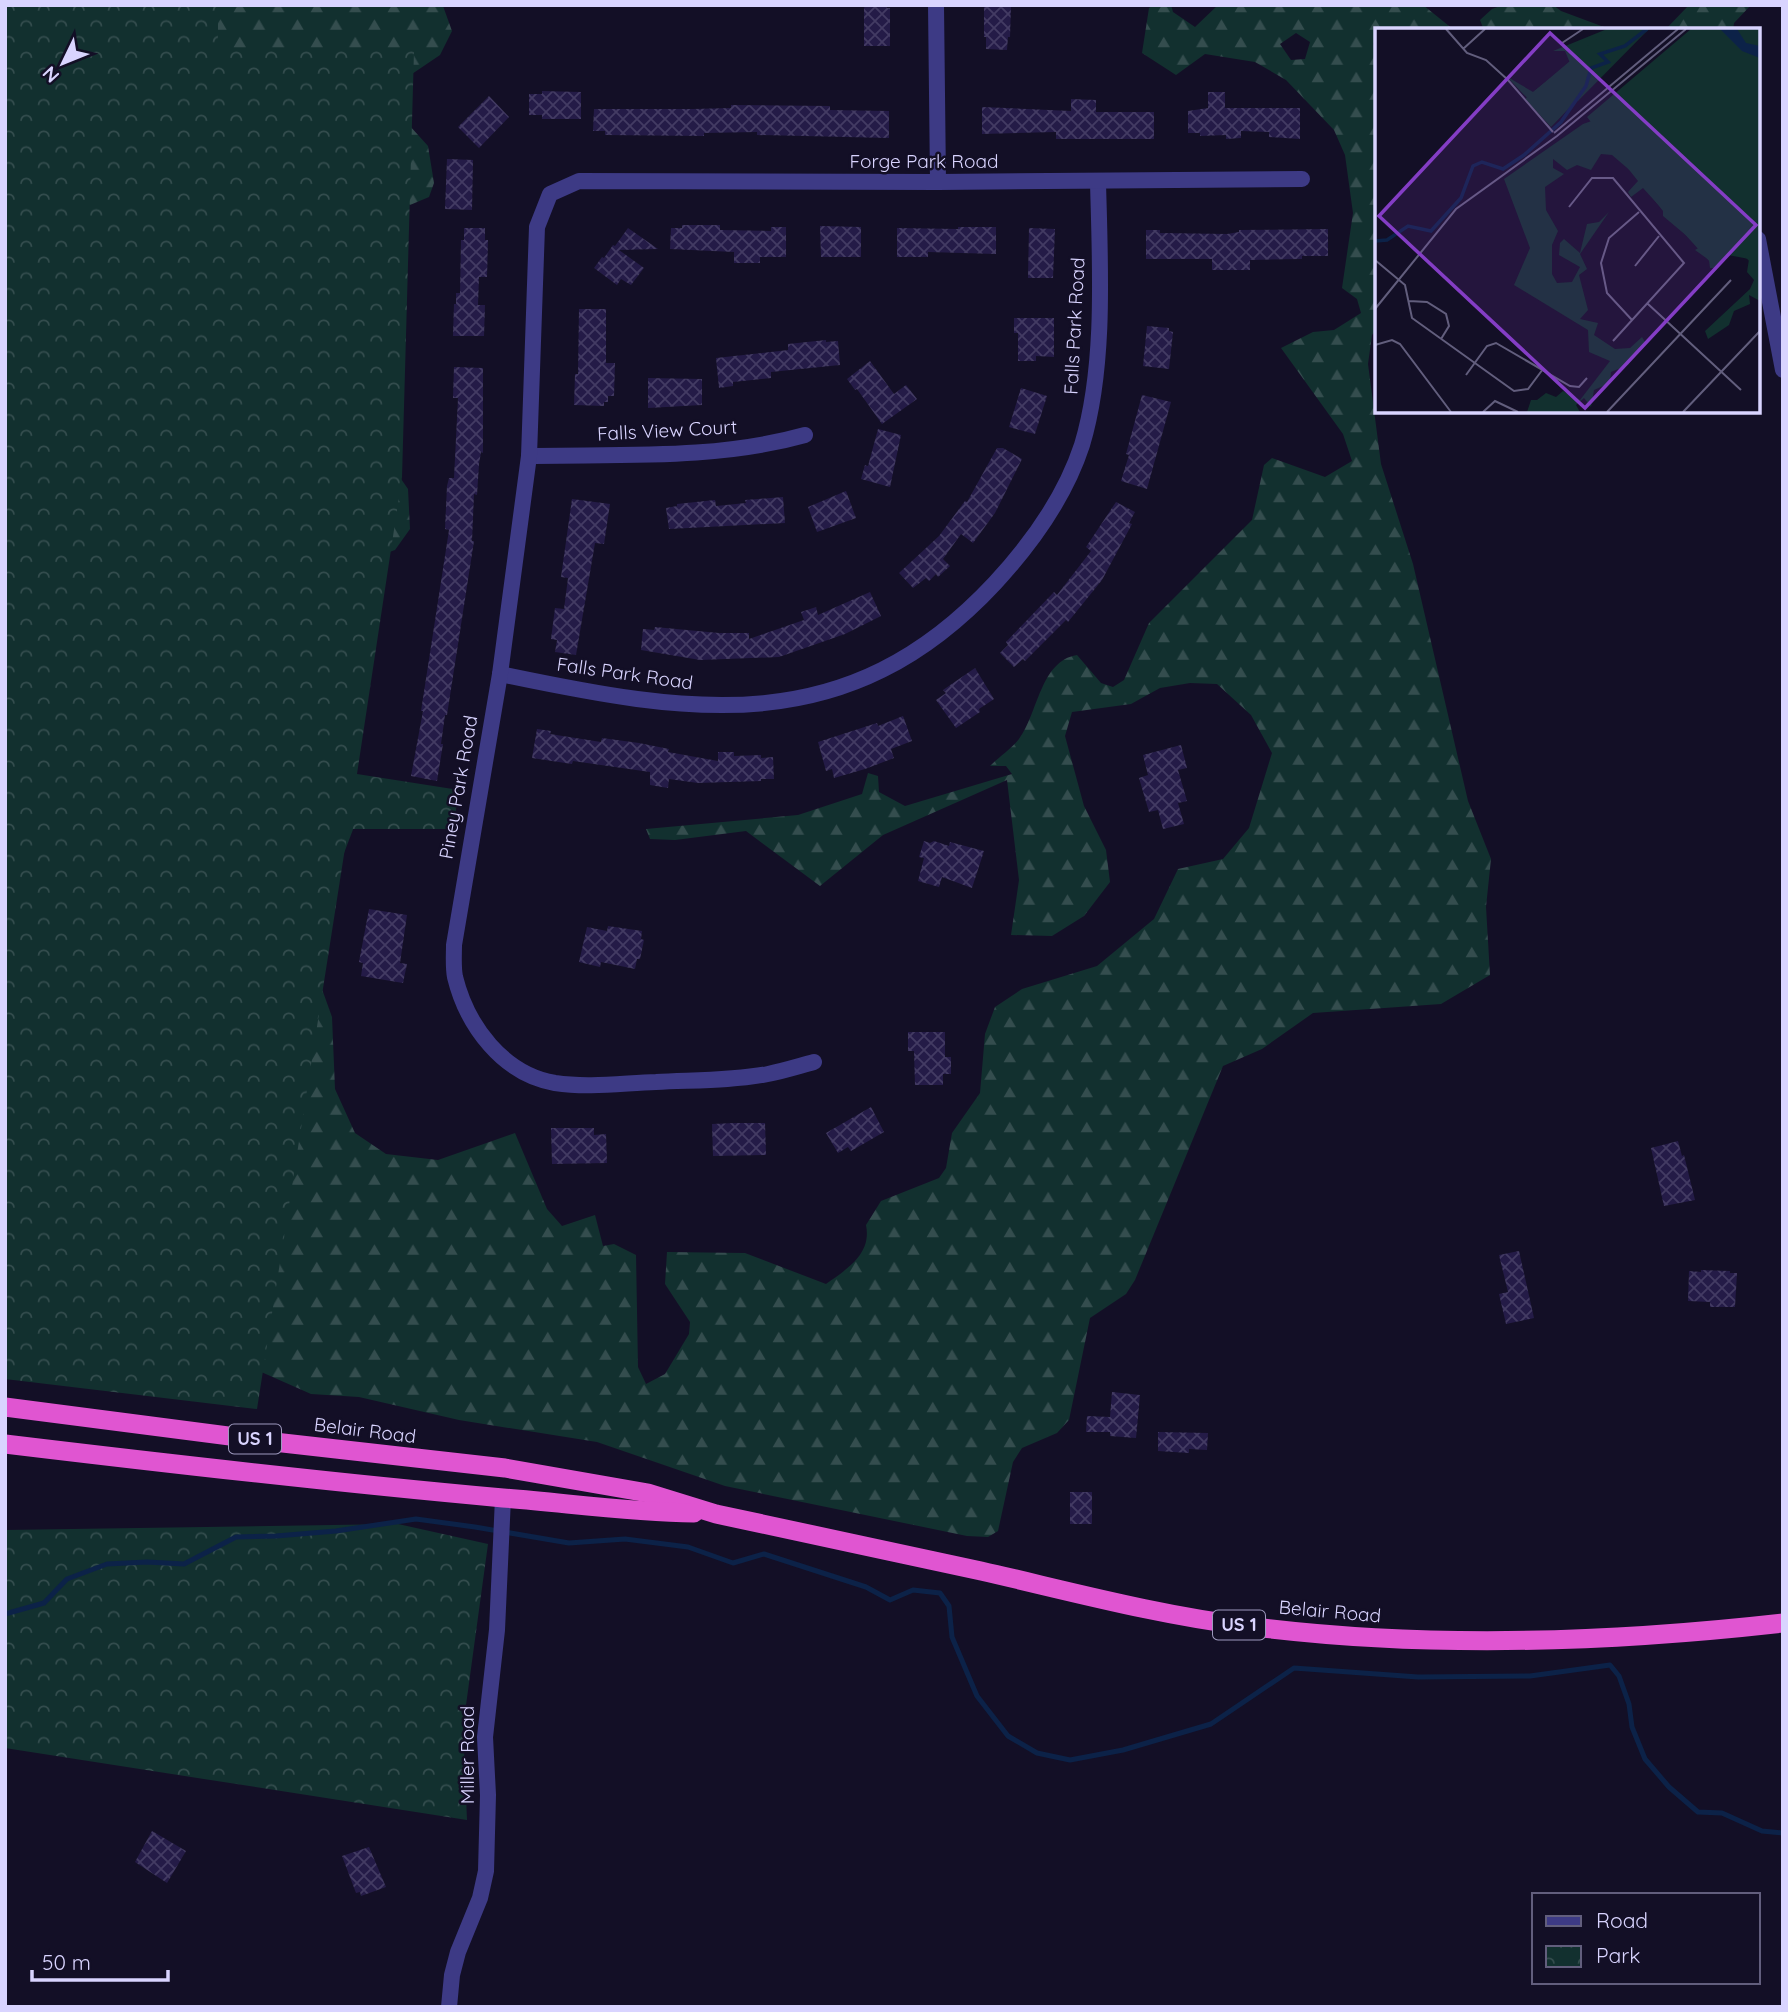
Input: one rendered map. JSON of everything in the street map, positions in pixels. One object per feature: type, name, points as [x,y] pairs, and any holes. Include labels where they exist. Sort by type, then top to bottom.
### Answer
[{"type":"highway","name":"Belair Road","points":[[5,1407],[505,1468],[648,1493],[716,1514],[1159,1613],[1246,1626],[1377,1640],[1512,1640],[1635,1635],[1783,1623]]},
{"type":"highway","name":"Belair Road","points":[[5,1444],[228,1472],[647,1512],[716,1514]]},
{"type":"highway","points":[[503,1498],[505,1468]]},
{"type":"street","points":[[936,5],[938,182]]},
{"type":"street","name":"Forge Park Road","points":[[550,194],[579,181],[1098,182],[1302,179]]},
{"type":"street","name":"Falls Park Road","points":[[500,674],[583,692],[661,703],[782,703],[856,681],[919,650],[950,626],[980,599],[1016,560],[1046,520],[1081,446],[1090,408],[1099,331],[1098,182]]},
{"type":"street","name":"Piney Park Road","points":[[550,194],[537,227],[529,456],[500,674],[454,945],[455,975],[470,1017],[480,1034],[492,1048],[529,1076],[554,1082],[589,1085],[721,1079],[767,1074],[814,1062]]},
{"type":"street","points":[[1760,249],[1783,370]]},
{"type":"street","name":"Falls View Court","points":[[529,456],[700,452],[778,442],[805,435]]},
{"type":"street","name":"Miller Road","points":[[449,2007],[452,1975],[458,1952],[480,1898],[486,1871],[488,1807],[485,1737],[497,1630],[503,1498]]},
{"type":"green space","points":[[5,5],[443,6],[452,31],[440,55],[409,76],[409,125],[428,146],[434,183],[429,197],[410,205],[386,187],[399,476],[408,489],[410,529],[395,550],[378,556],[352,766],[357,819],[328,895],[318,978],[332,1017],[335,1089],[355,1133],[386,1154],[438,1160],[515,1133],[547,1209],[562,1226],[595,1215],[603,1246],[614,1244],[636,1255],[638,1367],[646,1384],[665,1374],[689,1334],[690,1322],[665,1284],[667,1252],[745,1253],[826,1284],[849,1266],[862,1252],[867,1235],[866,1225],[881,1201],[939,1178],[946,1168],[952,1133],[980,1093],[985,1034],[995,1007],[1022,989],[1097,966],[1154,919],[1178,869],[1223,859],[1249,828],[1272,753],[1251,715],[1217,684],[1190,683],[1160,688],[1131,704],[1072,712],[1065,736],[1084,806],[1106,850],[1110,882],[1084,916],[1052,936],[1011,935],[1019,880],[1007,780],[883,835],[820,886],[746,831],[675,840],[650,839],[646,829],[798,815],[862,794],[868,773],[878,776],[879,792],[905,806],[1012,774],[1006,766],[990,766],[1019,739],[1047,678],[1055,667],[1065,659],[1077,655],[1101,683],[1113,687],[1124,680],[1149,623],[1252,520],[1264,465],[1272,458],[1325,477],[1352,461],[1343,434],[1281,348],[1313,332],[1334,330],[1361,313],[1357,299],[1342,288],[1353,213],[1345,155],[1334,130],[1286,80],[1255,62],[1205,54],[1176,75],[1142,53],[1149,8],[1153,5],[1171,5],[1173,12],[1195,27],[1218,5],[1423,5],[1452,28],[1375,28],[1375,331],[1372,335],[1368,364],[1381,464],[1413,564],[1468,801],[1491,859],[1486,907],[1490,975],[1441,1004],[1313,1013],[1262,1049],[1223,1066],[1135,1280],[1126,1294],[1090,1318],[1069,1420],[1057,1433],[1022,1448],[1013,1462],[998,1531],[988,1537],[967,1536],[725,1486],[597,1442],[459,1420],[359,1397],[311,1394],[259,1371]],"holes":[[[1296,33],[1310,42],[1305,59],[1291,60],[1280,44]]]},
{"type":"green space","points":[[5,5],[218,5],[218,49],[414,51],[402,477],[357,774],[459,790],[453,829],[348,829],[257,1409],[5,1379]]},
{"type":"green space","points":[[1503,5],[1553,5],[1561,11],[1607,28],[1483,28],[1480,20],[1492,9]]},
{"type":"green space","points":[[1689,5],[1751,5],[1734,23],[1733,28],[1667,28]]},
{"type":"green space","points":[[398,1524],[488,1544],[463,1727],[467,1820],[5,1748],[5,1530]]},
{"type":"building","points":[[866,5],[887,5],[887,8],[890,8],[890,46],[864,46]]},
{"type":"building","points":[[984,5],[1011,5],[1007,50],[986,49]]},
{"type":"building","points":[[542,91],[581,92],[581,119],[542,119],[542,115],[529,115],[529,94],[542,94]]},
{"type":"building","points":[[1208,92],[1225,92],[1225,108],[1300,108],[1300,139],[1269,137],[1269,132],[1241,131],[1241,138],[1226,139],[1226,135],[1200,136],[1200,133],[1188,133],[1188,111],[1208,108]]},
{"type":"building","points":[[489,96],[509,117],[479,148],[458,127]]},
{"type":"building","points":[[1071,99],[1096,100],[1096,112],[1154,112],[1154,139],[1056,139],[1056,132],[982,134],[982,107],[1071,111]]},
{"type":"building","points":[[731,105],[830,106],[830,110],[889,111],[889,138],[757,135],[757,132],[704,133],[704,136],[605,135],[605,131],[593,131],[594,109],[731,108]]},
{"type":"building","points":[[447,159],[473,160],[472,210],[445,209]]},
{"type":"building","points":[[682,225],[720,225],[720,230],[771,231],[771,227],[786,227],[786,257],[760,257],[760,263],[734,263],[734,252],[670,249],[671,228],[682,228]]},
{"type":"building","points":[[820,226],[861,227],[861,257],[821,257]]},
{"type":"building","points":[[996,227],[996,254],[928,252],[928,257],[897,257],[897,228]]},
{"type":"building","points":[[464,228],[485,228],[485,240],[488,240],[487,277],[479,277],[478,305],[485,305],[484,336],[453,336],[454,304],[456,293],[460,293],[461,240],[464,240]]},
{"type":"building","points":[[628,228],[658,249],[619,250],[644,268],[631,285],[621,279],[617,285],[594,268]]},
{"type":"building","points":[[1029,228],[1055,229],[1053,278],[1028,278]]},
{"type":"building","points":[[1328,229],[1328,256],[1250,260],[1250,270],[1212,270],[1212,259],[1146,259],[1146,230],[1160,230],[1160,233],[1227,234],[1239,230]]},
{"type":"building","points":[[579,309],[606,309],[606,363],[615,363],[614,396],[608,396],[608,402],[604,402],[604,406],[574,405],[575,374],[578,374]]},
{"type":"building","points":[[1014,318],[1054,318],[1054,357],[1036,356],[1036,361],[1018,361],[1018,333],[1014,333]]},
{"type":"building","points":[[1147,326],[1169,328],[1169,331],[1173,332],[1169,369],[1143,366]]},
{"type":"building","points":[[838,341],[840,365],[771,372],[771,378],[733,382],[733,386],[719,388],[716,358],[788,350],[788,344]]},
{"type":"building","points":[[870,361],[894,394],[906,385],[917,399],[882,424],[847,379]]},
{"type":"building","points":[[454,367],[483,368],[483,453],[481,452],[479,464],[477,495],[474,494],[474,541],[445,715],[437,781],[411,776],[449,530],[445,529],[447,486],[449,478],[454,478],[458,398],[453,398]]},
{"type":"building","points":[[648,378],[702,379],[702,405],[648,408]]},
{"type":"building","points":[[1021,388],[1047,396],[1035,434],[1009,427]]},
{"type":"building","points":[[1142,395],[1171,402],[1147,489],[1121,481]]},
{"type":"building","points":[[878,429],[901,435],[890,487],[861,479],[865,465],[868,466]]},
{"type":"building","points":[[997,448],[1003,448],[1022,459],[995,513],[973,543],[961,534],[943,559],[950,566],[938,577],[936,574],[929,581],[926,578],[913,588],[899,573],[939,536],[965,501],[967,502]]},
{"type":"building","points":[[846,491],[856,518],[817,532],[808,507]]},
{"type":"building","points":[[783,497],[785,523],[669,529],[666,508],[677,504],[715,500],[716,506]]},
{"type":"building","points":[[572,499],[610,504],[604,544],[595,543],[576,655],[555,652],[557,640],[551,639],[555,608],[564,609],[568,578],[561,577]]},
{"type":"building","points":[[1116,502],[1135,512],[1129,523],[1132,524],[1102,580],[1068,622],[1066,620],[1025,661],[1023,659],[1014,667],[1000,653],[1008,645],[1006,642],[1054,592],[1057,595],[1091,551],[1086,547]]},
{"type":"building","points":[[870,592],[881,616],[845,634],[779,657],[700,660],[641,650],[643,629],[654,630],[655,627],[749,633],[749,639],[804,620],[801,612],[816,607],[818,615]]},
{"type":"building","points":[[975,668],[994,699],[956,728],[936,700],[946,693],[943,690]]},
{"type":"building","points":[[903,716],[912,741],[891,749],[894,758],[834,778],[832,769],[826,771],[818,742],[877,723],[878,726]]},
{"type":"building","points":[[537,729],[551,731],[550,734],[601,742],[602,738],[639,743],[669,749],[668,752],[718,761],[718,752],[734,752],[734,756],[773,757],[774,779],[698,783],[669,779],[668,788],[650,785],[650,772],[532,758]]},
{"type":"building","points":[[1181,745],[1187,768],[1178,770],[1187,801],[1178,803],[1184,824],[1163,829],[1158,810],[1149,812],[1139,778],[1148,775],[1143,755]]},
{"type":"building","points":[[924,841],[949,846],[950,842],[984,851],[972,888],[942,877],[939,887],[918,881],[924,858],[919,857]]},
{"type":"building","points":[[369,909],[407,915],[400,963],[407,964],[403,983],[361,976],[363,963],[359,962]]},
{"type":"building","points":[[608,926],[642,931],[641,939],[644,940],[635,969],[601,962],[600,967],[579,962],[587,927],[607,931]]},
{"type":"building","points":[[908,1032],[945,1032],[945,1057],[951,1057],[951,1074],[943,1074],[943,1085],[915,1085],[914,1051],[908,1051]]},
{"type":"building","points":[[871,1107],[884,1132],[851,1151],[848,1147],[838,1153],[826,1133]]},
{"type":"building","points":[[765,1123],[766,1155],[713,1156],[712,1124]]},
{"type":"building","points":[[551,1128],[594,1128],[594,1135],[606,1134],[607,1163],[552,1164]]},
{"type":"building","points":[[1678,1141],[1695,1200],[1664,1206],[1651,1148]]},
{"type":"building","points":[[1519,1251],[1534,1318],[1506,1324],[1499,1294],[1508,1292],[1499,1255]]},
{"type":"building","points":[[1689,1271],[1737,1273],[1735,1307],[1710,1307],[1710,1302],[1688,1301]]},
{"type":"building","points":[[1112,1392],[1140,1395],[1136,1438],[1110,1436],[1110,1432],[1086,1432],[1087,1416],[1110,1417]]},
{"type":"building","points":[[1158,1432],[1208,1433],[1207,1450],[1189,1449],[1189,1453],[1158,1451]]},
{"type":"building","points":[[1070,1492],[1092,1492],[1092,1524],[1070,1524]]},
{"type":"building","points":[[152,1831],[186,1851],[167,1883],[135,1862]]},
{"type":"building","points":[[369,1847],[386,1887],[361,1896],[360,1892],[356,1893],[342,1856]]},
{"type":"waterway","points":[[5,1614],[44,1603],[67,1579],[107,1564],[184,1564],[236,1537],[336,1531],[416,1519],[569,1543],[625,1539],[688,1547],[733,1563],[764,1554],[866,1587],[890,1600],[913,1590],[940,1593],[949,1606],[952,1637],[977,1696],[1008,1736],[1037,1753],[1070,1760],[1123,1750],[1211,1724],[1294,1668],[1418,1677],[1530,1676],[1610,1665],[1619,1676],[1629,1704],[1632,1727],[1645,1759],[1669,1787],[1698,1812],[1722,1813],[1762,1831],[1783,1833]]}]
